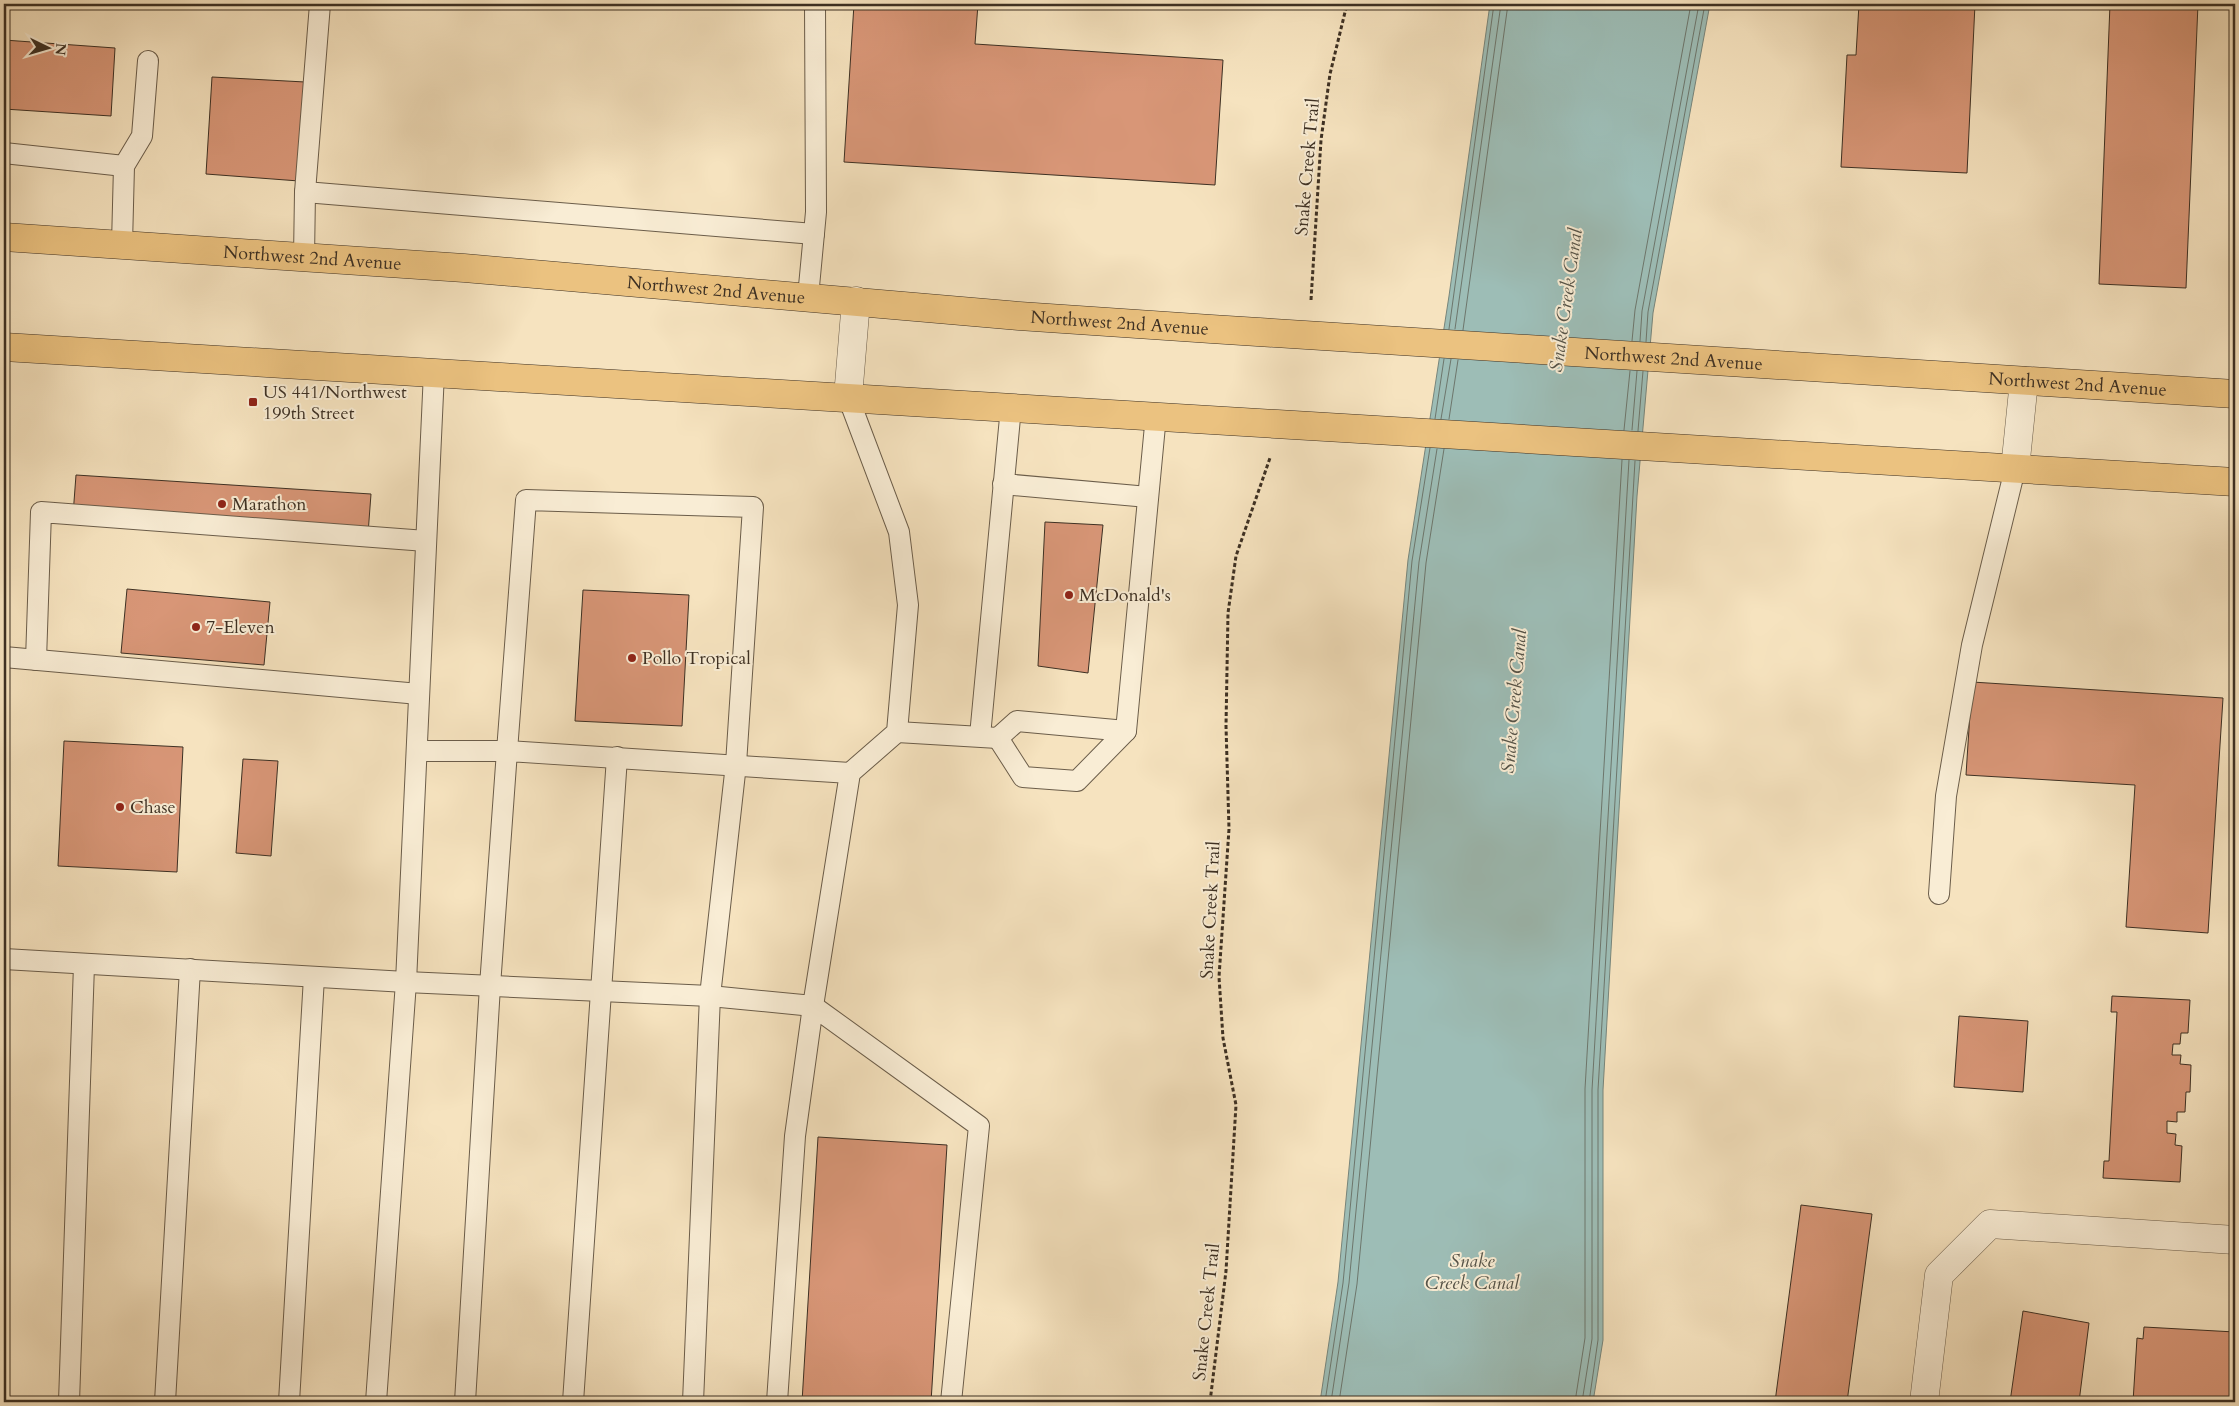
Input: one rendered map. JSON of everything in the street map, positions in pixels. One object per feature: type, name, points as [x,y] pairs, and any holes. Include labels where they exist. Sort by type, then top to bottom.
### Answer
[{"type":"main road","name":"Northwest 2nd Avenue","points":[[4,237],[474,268],[1029,316],[2235,394]]},
{"type":"main road","points":[[4,346],[2235,482]]},
{"type":"street","points":[[848,397],[856,301]]},
{"type":"street","points":[[2015,468],[2024,381]]},
{"type":"street","points":[[1924,1402],[1939,1275],[1990,1224],[2235,1240]]},
{"type":"lane","points":[[304,258],[305,192],[320,4]]},
{"type":"lane","points":[[808,297],[816,212],[815,4]]},
{"type":"lane","points":[[122,244],[124,166],[142,136],[148,61]]},
{"type":"lane","points":[[4,153],[124,166]]},
{"type":"lane","points":[[305,192],[814,234]]},
{"type":"lane","points":[[376,1402],[406,982],[434,372]]},
{"type":"lane","points":[[848,397],[899,532],[908,605],[897,732]]},
{"type":"lane","points":[[1010,407],[1003,484],[989,737],[1023,776],[1077,781],[1126,731],[1156,415]]},
{"type":"lane","points":[[1939,894],[1946,796],[1972,645],[2015,468]]},
{"type":"lane","points":[[1003,484],[1148,497]]},
{"type":"lane","points":[[466,1402],[490,986],[526,500],[753,507],[736,764],[710,996],[693,1402]]},
{"type":"lane","points":[[36,660],[41,512],[426,541]]},
{"type":"lane","points":[[4,657],[419,694]]},
{"type":"lane","points":[[777,1402],[795,1136],[812,1006],[850,772],[897,732],[989,737],[1016,721],[1126,731]]},
{"type":"lane","points":[[417,751],[507,751],[850,772]]},
{"type":"lane","points":[[573,1402],[617,757]]},
{"type":"lane","points":[[4,959],[406,982],[710,996],[812,1006],[979,1126],[951,1402]]},
{"type":"lane","points":[[69,1402],[84,965]]},
{"type":"lane","points":[[165,1402],[190,969]]},
{"type":"lane","points":[[289,1402],[314,977]]},
{"type":"path","name":"Snake Creek Trail","points":[[1309,335],[1321,140],[1330,74],[1347,4]]},
{"type":"path","name":"Snake Creek Trail","points":[[1210,1402],[1226,1271],[1236,1104],[1223,1038],[1219,977],[1229,829],[1226,726],[1228,613],[1236,556],[1269,461],[1274,423]]},
{"type":"water","name":"Snake Creek Canal","points":[[1490,4],[1710,4],[1653,313],[1637,496],[1603,1090],[1603,1340],[1593,1402],[1320,1402],[1338,1282],[1408,560],[1449,296]]},
{"type":"building","points":[[854,4],[978,4],[975,44],[1223,60],[1215,185],[844,162]]},
{"type":"building","points":[[1859,4],[1975,4],[1967,173],[1841,167],[1847,55],[1856,55]]},
{"type":"building","points":[[2110,4],[2198,4],[2186,288],[2099,284]]},
{"type":"building","points":[[4,40],[115,48],[111,116],[4,109]]},
{"type":"building","points":[[212,77],[305,82],[299,181],[206,174]]},
{"type":"building","name":"Marathon","points":[[76,475],[371,494],[368,534],[73,515]]},
{"type":"building","name":"McDonald's","points":[[1045,522],[1103,525],[1088,673],[1038,666]]},
{"type":"building","name":"7-Eleven","points":[[127,589],[270,602],[264,665],[121,653]]},
{"type":"building","name":"Pollo Tropical","points":[[583,590],[689,595],[682,726],[575,721]]},
{"type":"building","points":[[1972,682],[2223,698],[2208,933],[2126,927],[2135,785],[1966,775]]},
{"type":"building","name":"Chase","points":[[64,741],[183,747],[177,872],[58,866]]},
{"type":"building","points":[[243,759],[278,761],[271,856],[236,853]]},
{"type":"building","points":[[2112,996],[2190,1000],[2188,1033],[2181,1033],[2180,1044],[2173,1044],[2172,1055],[2181,1055],[2180,1064],[2191,1065],[2190,1092],[2186,1092],[2185,1112],[2177,1112],[2177,1122],[2167,1121],[2167,1133],[2176,1134],[2175,1145],[2182,1146],[2180,1182],[2103,1178],[2104,1161],[2109,1161],[2117,1012],[2111,1012]]},
{"type":"building","points":[[1959,1016],[2028,1021],[2023,1092],[1954,1087]]},
{"type":"building","points":[[818,1137],[947,1145],[931,1402],[802,1402]]},
{"type":"building","points":[[1801,1205],[1872,1214],[1847,1402],[1775,1402]]},
{"type":"building","points":[[2023,1311],[2089,1323],[2079,1402],[2010,1402]]},
{"type":"building","points":[[2144,1327],[2235,1332],[2235,1402],[2133,1402],[2137,1338],[2143,1339]]},
{"type":"place","name":"US 441/Northwest 199th Street","points":[[253,402]]},
{"type":"place","name":"Marathon","points":[[222,504]]},
{"type":"place","name":"McDonald's","points":[[1069,595]]},
{"type":"place","name":"7-Eleven","points":[[196,627]]},
{"type":"place","name":"Pollo Tropical","points":[[632,658]]},
{"type":"place","name":"Chase","points":[[120,807]]}]
